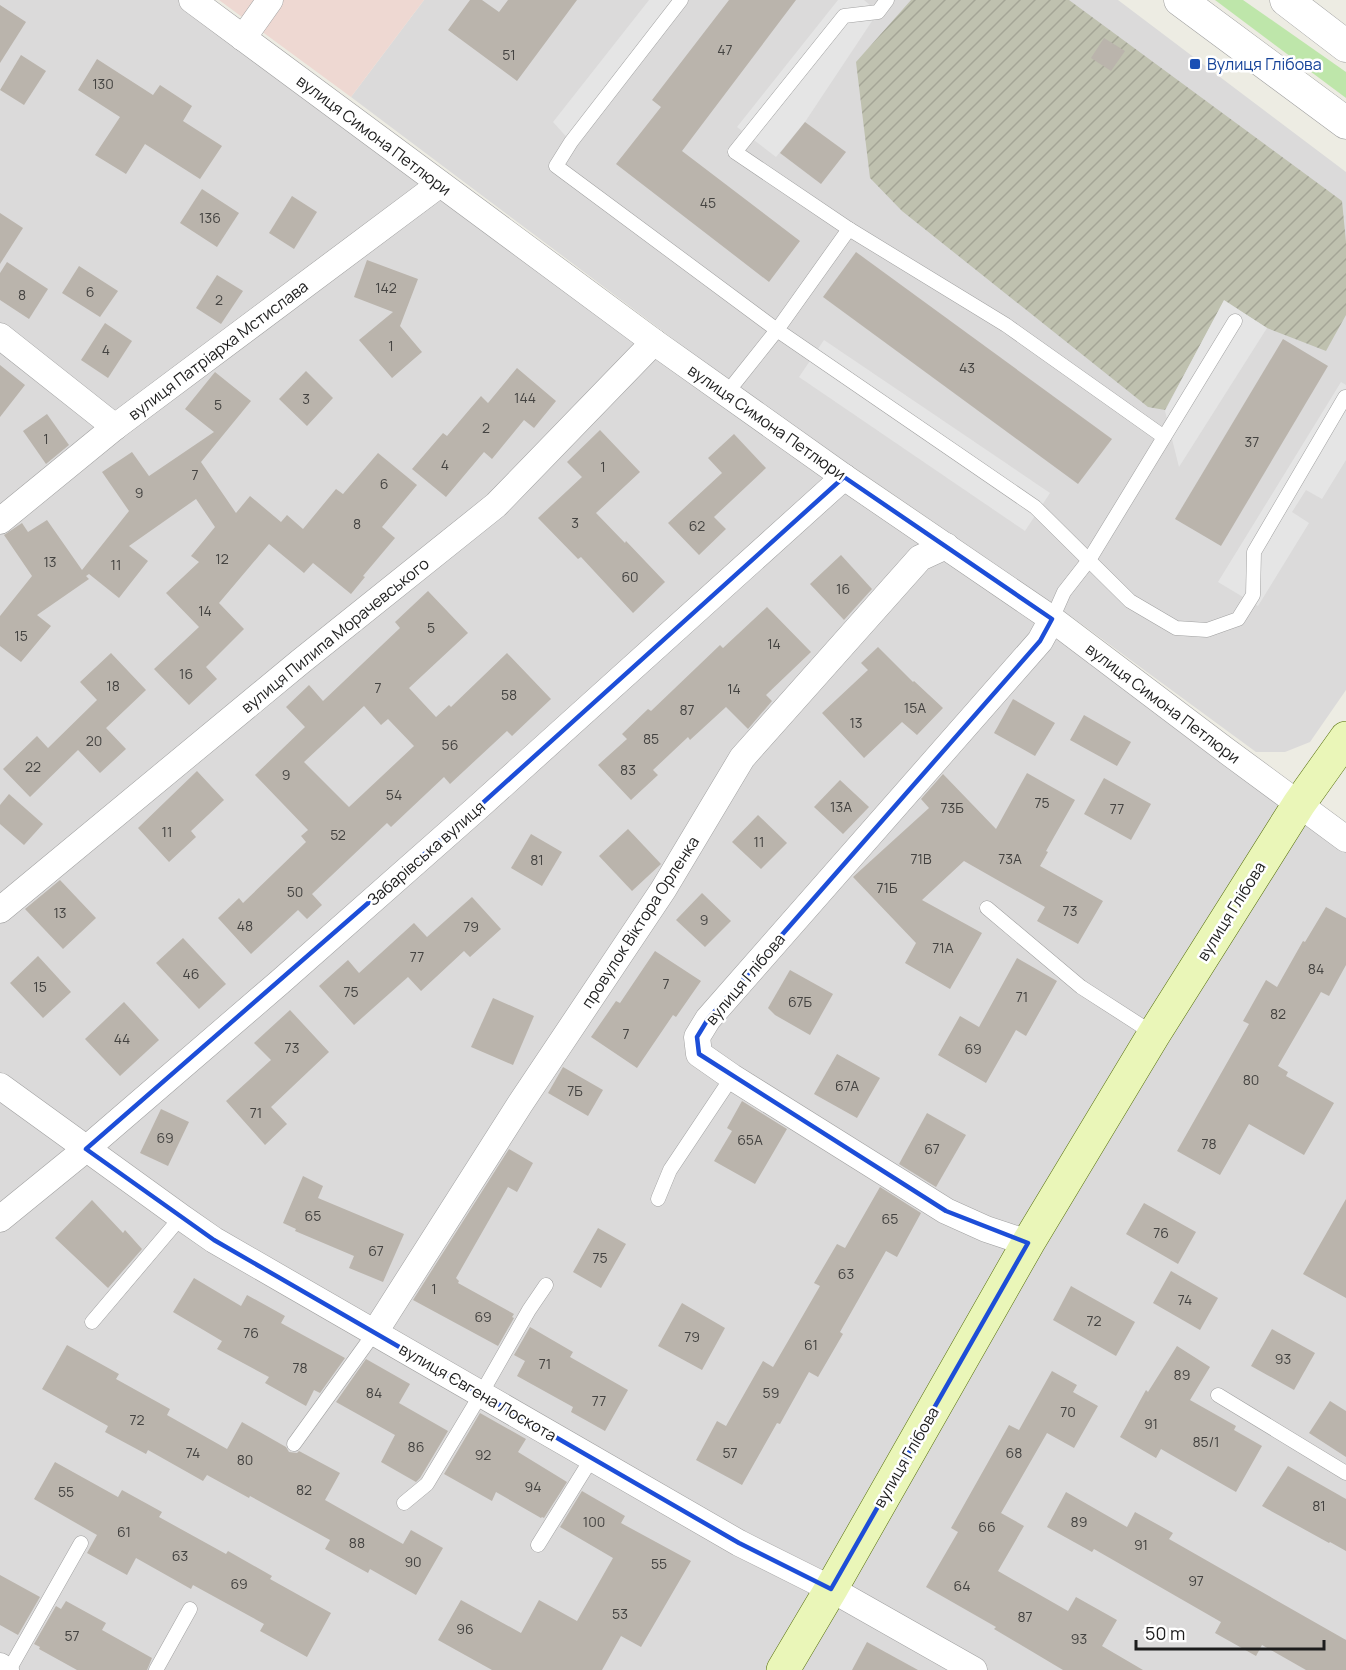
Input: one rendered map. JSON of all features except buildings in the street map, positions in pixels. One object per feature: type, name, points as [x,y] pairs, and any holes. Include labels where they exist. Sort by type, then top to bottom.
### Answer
[{"type":"main road","name":"вулиця Глібова","points":[[783,1670],[1028,1243],[1154,1034],[1299,804],[1346,738]]},
{"type":"street","name":"вулиця Симона Петлюри","points":[[192,0],[654,342],[844,477],[1052,619],[1346,838]]},
{"type":"street","points":[[243,38],[270,0]]},
{"type":"street","points":[[1180,0],[1346,123]]},
{"type":"street","points":[[1286,0],[1346,46]]},
{"type":"street","name":"вулиця Патріарха Мстислава","points":[[0,521],[115,427],[440,184]]},
{"type":"street","points":[[0,336],[115,427]]},
{"type":"street","name":"вулиця Пилипа Морачевського","points":[[0,910],[300,662],[496,505],[654,342]]},
{"type":"street","name":"Забарівська вулиця","points":[[0,1219],[86,1149],[280,982],[476,809],[844,477]]},
{"type":"street","name":"провулок Віктора Орленка","points":[[375,1332],[520,1104],[663,890],[742,758],[920,558],[946,546]]},
{"type":"street","name":"вулиця Глібова","points":[[1028,1243],[946,1211],[699,1054],[697,1037],[708,1019],[1040,641],[1052,619]]},
{"type":"street","name":"вулиця Євгена Лоскота","points":[[0,1086],[214,1239],[739,1543],[831,1589],[974,1670]]},
{"type":"street","points":[[0,1666],[7,1670]]},
{"type":"lane","points":[[681,0],[571,142],[556,166],[777,330],[1035,507],[1130,601],[1176,628],[1207,630],[1238,619],[1253,596],[1254,552],[1345,398]]},
{"type":"lane","points":[[887,0],[878,12],[844,16],[735,152],[849,229],[1005,325],[1164,437]]},
{"type":"lane","points":[[726,394],[777,330],[849,229]]},
{"type":"lane","points":[[1052,619],[1064,592],[1089,560],[1235,321]]},
{"type":"lane","points":[[987,908],[1081,987],[1154,1034]]},
{"type":"lane","points":[[658,1199],[670,1170],[732,1077]]},
{"type":"lane","points":[[92,1322],[181,1217]]},
{"type":"lane","points":[[404,1503],[427,1484],[546,1285]]},
{"type":"lane","points":[[294,1444],[375,1332]]},
{"type":"lane","points":[[1218,1395],[1346,1473]]},
{"type":"lane","points":[[538,1545],[592,1458]]},
{"type":"lane","points":[[7,1670],[81,1543]]},
{"type":"lane","points":[[156,1670],[190,1609]]},
{"type":"highlighted area","points":[[844,477],[1052,619],[1040,641],[708,1019],[697,1037],[699,1054],[946,1211],[1028,1243],[831,1589],[739,1543],[214,1240],[86,1149],[476,809]]},
{"type":"shaded area","points":[[0,0],[192,0],[1346,839],[1346,1670],[0,1670]]},
{"type":"shaded area","points":[[219,0],[424,0],[351,97]]},
{"type":"shaded area","points":[[424,0],[1118,0],[1346,172],[1346,690],[1310,742],[1285,752],[1256,752],[1072,617],[745,393],[351,97]]},
{"type":"shaded area","points":[[649,0],[681,0],[571,142],[553,122]]},
{"type":"shaded area","points":[[838,0],[864,0],[878,12],[805,122],[776,157],[737,127]]},
{"type":"shaded area","points":[[911,0],[1069,0],[1342,201],[1346,242],[1346,315],[1326,351],[1267,328],[1224,301],[1165,410],[1148,407],[902,211],[870,178],[856,62]]},
{"type":"shaded area","points":[[1224,300],[1267,328],[1179,467],[1165,411]]},
{"type":"shaded area","points":[[824,340],[1050,493],[1025,531],[799,377]]},
{"type":"shaded area","points":[[1341,382],[1346,385],[1346,460],[1322,499],[1306,490],[1292,512],[1309,523],[1258,606],[1218,582]]},
{"type":"green space","points":[[1215,0],[1243,0],[1346,72],[1346,98]]},
{"type":"place","name":"Вулиця Глібова","points":[[1195,64]]}]
